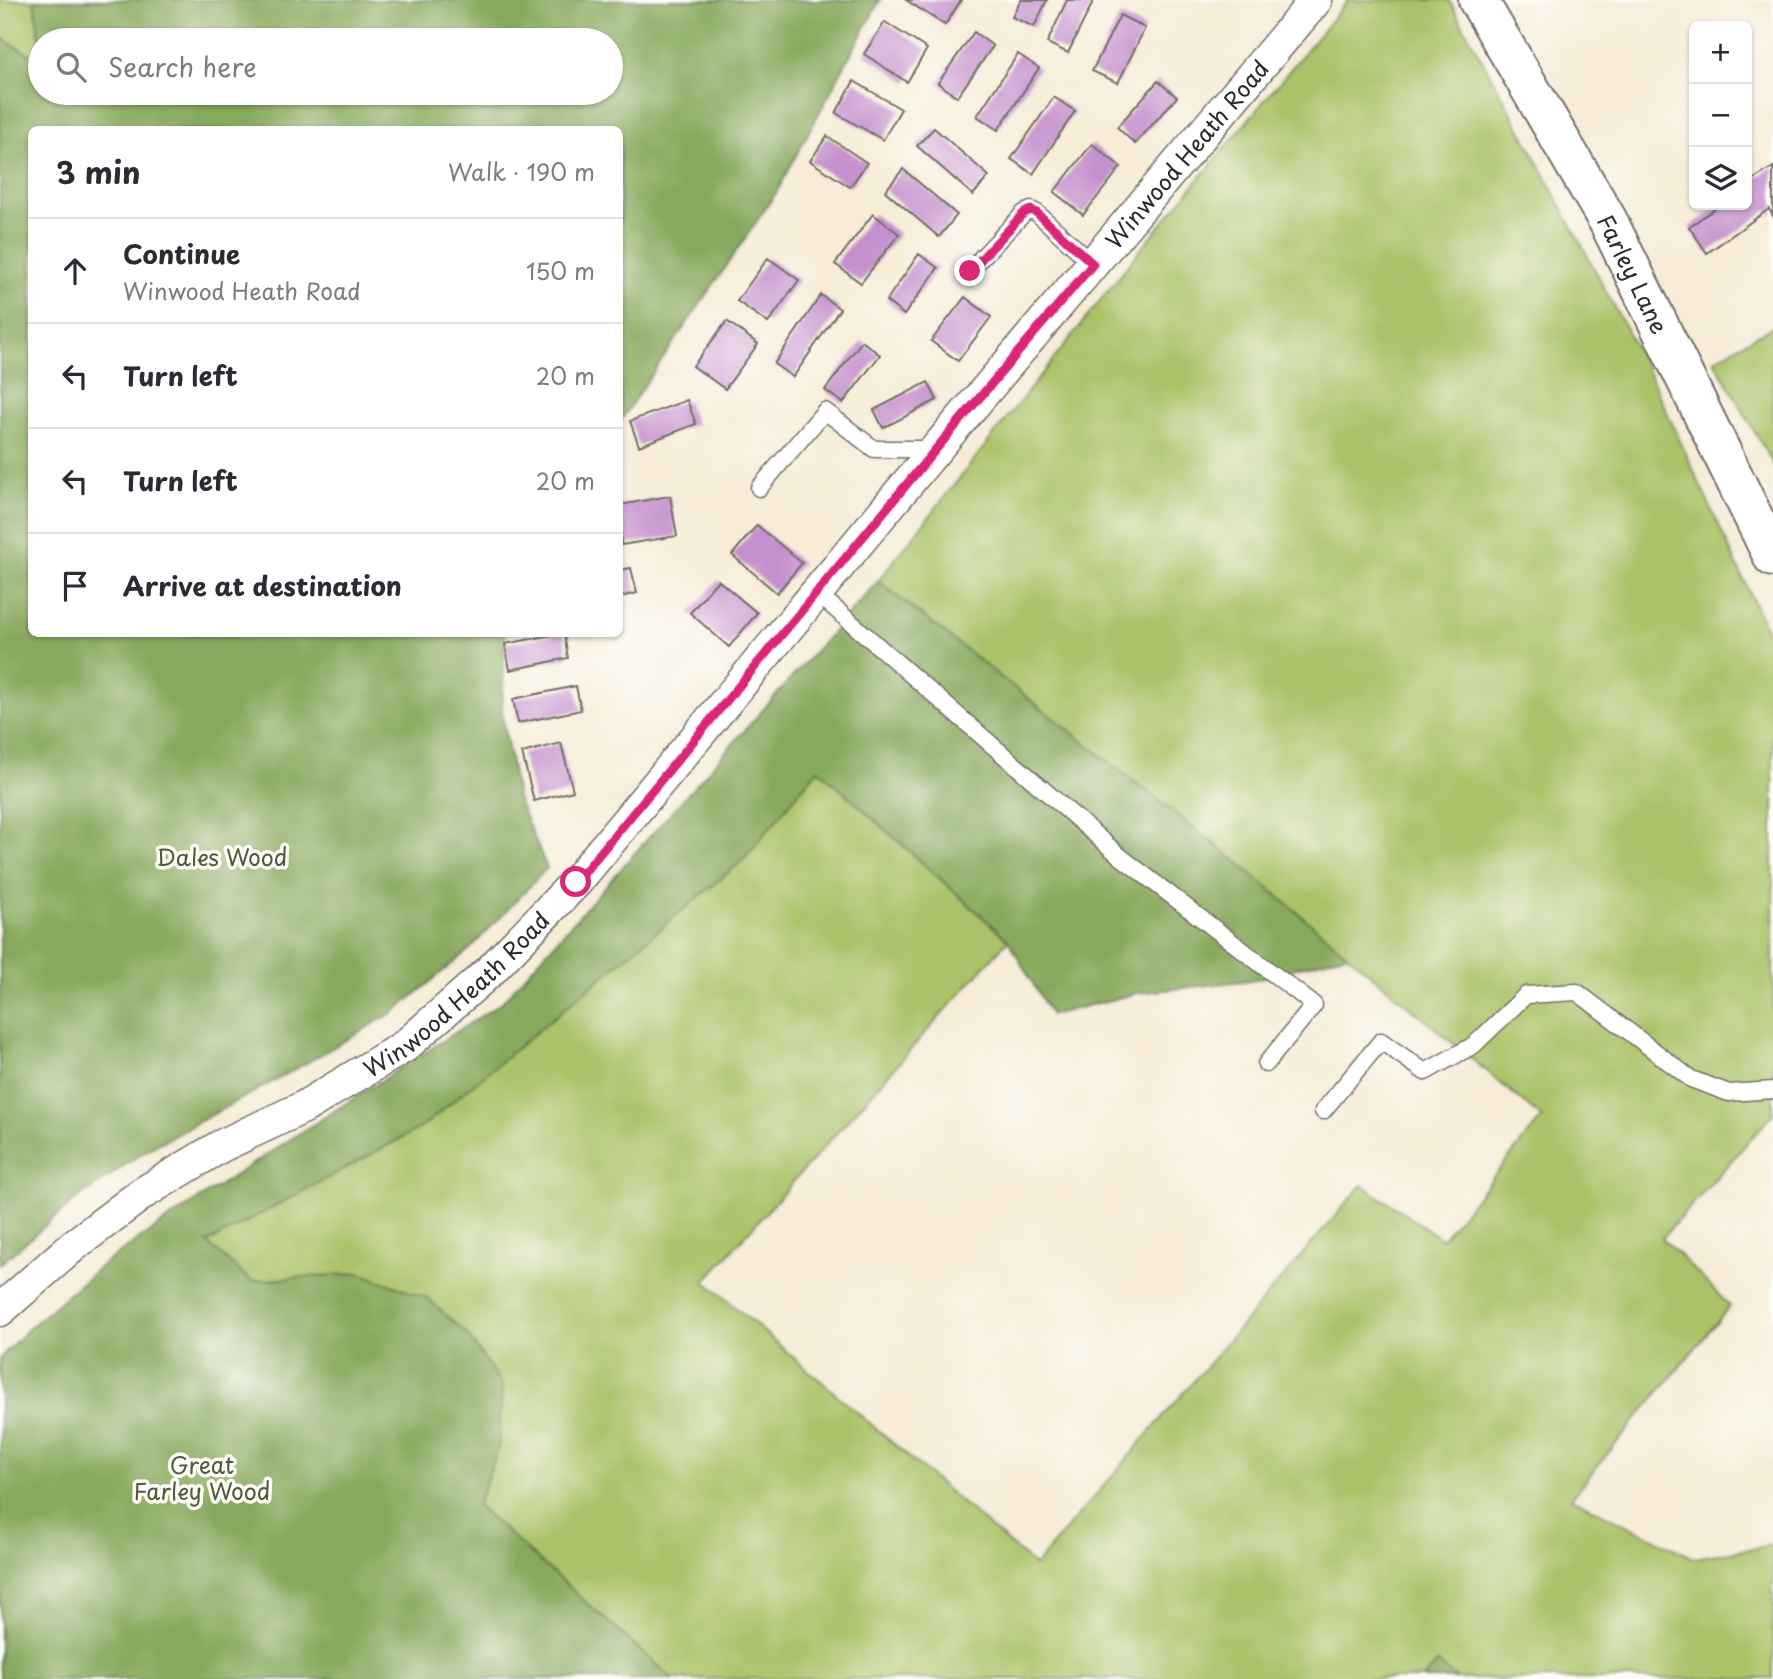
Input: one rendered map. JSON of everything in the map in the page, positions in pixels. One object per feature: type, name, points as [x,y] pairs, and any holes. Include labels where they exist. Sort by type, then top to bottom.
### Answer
[{"type":"street","name":"Winwood Heath Road","points":[[0,1310],[73,1246],[143,1193],[221,1146],[304,1107],[405,1046],[489,972],[576,882],[936,449],[1316,0]]},
{"type":"street","name":"Farley Lane","points":[[1478,0],[1608,221],[1773,557]]},
{"type":"lane","points":[[970,271],[1024,213],[1031,210],[1093,264]]},
{"type":"lane","points":[[759,488],[825,411],[874,449],[936,449]]},
{"type":"lane","points":[[817,593],[1121,857],[1314,1005],[1265,1065]]},
{"type":"lane","points":[[1324,1111],[1381,1041],[1425,1072],[1474,1045],[1526,995],[1577,992],[1691,1079],[1729,1093],[1773,1090]]},
{"type":"green space","points":[[0,0],[34,0],[38,28],[28,28],[28,53],[0,38]]},
{"type":"green space","name":"Dales Wood","points":[[34,0],[880,0],[776,193],[623,417],[623,126],[28,126],[28,637],[505,637],[502,713],[517,798],[547,868],[470,949],[394,1012],[145,1151],[73,1202],[0,1264],[0,38],[28,53],[28,105],[623,105],[623,28],[38,28]]},
{"type":"green space","points":[[1348,0],[1449,0],[1647,369],[1773,644],[1773,1114],[1662,1238],[1730,1306],[1571,1498],[1694,1558],[1773,1545],[1773,1679],[1457,1679],[1437,1663],[1423,1679],[673,1679],[477,1506],[499,1445],[360,1273],[251,1281],[206,1243],[422,1127],[743,860],[818,769],[1008,940],[705,1281],[1035,1566],[1362,1185],[1442,1239],[1542,1118],[1241,865],[878,581],[1145,244]]},
{"type":"green space","points":[[1773,326],[1773,464],[1714,360]]},
{"type":"green space","name":"Great Farley Wood","points":[[878,581],[1241,865],[1347,954],[1253,980],[1138,993],[1051,1015],[1008,940],[818,769],[743,860],[422,1127],[207,1243],[251,1281],[360,1273],[427,1298],[466,1333],[502,1385],[499,1445],[477,1506],[673,1679],[0,1679],[0,1358],[28,1329],[102,1265],[186,1207],[501,1003]]},
{"type":"green space","points":[[1437,1663],[1457,1679],[1423,1679]]},
{"type":"building","points":[[906,0],[961,0],[945,25]]},
{"type":"building","points":[[1021,0],[1047,0],[1034,27],[1012,17]]},
{"type":"building","points":[[1067,0],[1094,0],[1068,53],[1047,43]]},
{"type":"building","points":[[1120,15],[1145,28],[1118,83],[1092,71]]},
{"type":"building","points":[[885,22],[927,49],[907,82],[864,54]]},
{"type":"building","points":[[974,32],[993,46],[957,97],[938,83]]},
{"type":"building","points":[[1018,54],[1039,68],[998,130],[977,116]]},
{"type":"building","points":[[854,81],[901,109],[883,140],[836,113]]},
{"type":"building","points":[[1158,81],[1177,97],[1135,144],[1117,127]]},
{"type":"building","points":[[1054,97],[1075,111],[1033,174],[1011,159]]},
{"type":"building","points":[[934,128],[989,176],[973,195],[917,146]]},
{"type":"building","points":[[827,136],[867,163],[850,187],[810,161]]},
{"type":"building","points":[[1092,144],[1121,167],[1083,215],[1054,192]]},
{"type":"building","points":[[1773,167],[1773,216],[1769,209],[1707,253],[1689,227],[1713,210],[1752,210],[1752,180]]},
{"type":"building","points":[[903,169],[957,215],[939,237],[885,191]]},
{"type":"building","points":[[873,214],[899,234],[861,283],[835,264]]},
{"type":"building","points":[[919,254],[938,268],[904,315],[886,301]]},
{"type":"building","points":[[768,258],[799,280],[768,323],[737,301]]},
{"type":"building","points":[[821,295],[840,309],[793,377],[774,364]]},
{"type":"building","points":[[965,297],[991,317],[958,361],[931,341]]},
{"type":"building","points":[[727,321],[758,344],[725,389],[693,366]]},
{"type":"building","points":[[862,341],[880,355],[843,403],[825,390]]},
{"type":"building","points":[[928,382],[937,400],[883,428],[874,410]]},
{"type":"building","points":[[687,400],[696,424],[639,446],[630,421]]},
{"type":"building","points":[[670,496],[677,536],[623,545],[623,504]]},
{"type":"building","points":[[757,525],[802,563],[777,593],[732,555]]},
{"type":"building","points":[[631,568],[637,593],[623,596],[623,569]]},
{"type":"building","points":[[718,580],[757,613],[729,647],[690,613]]},
{"type":"building","points":[[541,637],[564,637],[568,658],[510,670],[505,644]]},
{"type":"building","points":[[576,686],[581,710],[518,723],[513,699]]},
{"type":"building","points":[[561,743],[573,791],[534,801],[522,753]]},
{"type":"route","points":[[576,882],[1093,264],[1037,213],[1028,210],[970,271]]}]
